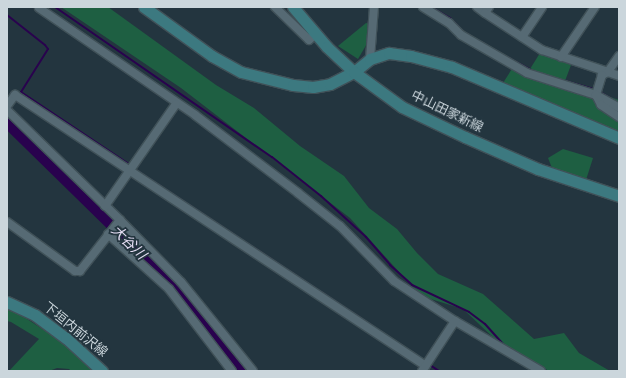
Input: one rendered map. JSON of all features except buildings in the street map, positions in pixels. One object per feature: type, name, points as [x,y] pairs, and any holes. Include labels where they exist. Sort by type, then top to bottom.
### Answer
[{"type":"street","points":[[144,7],[212,56],[241,72],[293,85],[312,87],[330,84],[354,72],[370,59],[389,53],[411,56],[452,67],[619,138]]},
{"type":"street","points":[[275,7],[309,40],[316,34]]},
{"type":"street","name":"中山田家新線","points":[[293,7],[316,34],[354,72],[402,107],[451,131],[538,169],[619,196]]},
{"type":"street","points":[[370,59],[374,7]]},
{"type":"street","points":[[423,7],[449,24],[461,35],[527,73],[596,95],[619,108]]},
{"type":"street","points":[[477,7],[487,10],[522,37],[542,50],[619,76]]},
{"type":"street","points":[[522,37],[542,7]]},
{"type":"street","points":[[561,57],[595,7]]},
{"type":"street","points":[[39,8],[176,104],[195,115],[340,226],[394,281],[455,321],[541,371]]},
{"type":"street","points":[[619,56],[608,72],[602,75],[596,95],[602,105],[619,117]]},
{"type":"street","points":[[7,106],[15,95],[424,368],[455,321]]},
{"type":"street","points":[[106,206],[129,170],[176,104]]},
{"type":"street","points":[[7,110],[106,206],[181,282],[253,371]]},
{"type":"street","points":[[7,222],[75,271],[80,271],[120,220]]},
{"type":"street","points":[[108,234],[169,289],[232,371]]},
{"type":"street","name":"下垣内前沢線","points":[[7,302],[35,315],[66,338],[102,371]]},
{"type":"green space","points":[[61,7],[108,7],[216,85],[254,108],[300,146],[344,176],[369,208],[397,229],[417,253],[438,274],[483,294],[534,339],[564,333],[579,353],[610,371],[549,371],[497,341],[463,309],[421,296],[350,218],[181,88]]},
{"type":"green space","points":[[366,23],[371,24],[368,42],[358,59],[338,46]]},
{"type":"green space","points":[[540,53],[571,65],[565,81],[619,100],[619,132],[576,116],[503,83],[515,64],[530,69]]},
{"type":"green space","points":[[563,149],[593,158],[586,180],[552,168],[548,158]]},
{"type":"green space","points":[[7,309],[21,315],[62,342],[94,371],[71,371],[69,369],[57,368],[49,371],[9,371],[39,339],[7,321]]},
{"type":"waterway","points":[[55,7],[272,157],[321,196],[366,237],[390,265],[412,285],[469,312],[485,324],[506,347]]},
{"type":"waterway","points":[[431,7],[450,18],[459,27]]},
{"type":"waterway","points":[[7,15],[48,49],[21,92],[130,165]]},
{"type":"waterway","points":[[507,57],[533,71]]},
{"type":"waterway","points":[[562,80],[596,90]]},
{"type":"waterway","points":[[600,92],[619,103]]},
{"type":"waterway","name":"大谷川","points":[[7,122],[152,264],[185,300],[242,371]]},
{"type":"waterway","points":[[133,168],[373,326]]},
{"type":"waterway","points":[[430,365],[439,371]]}]
